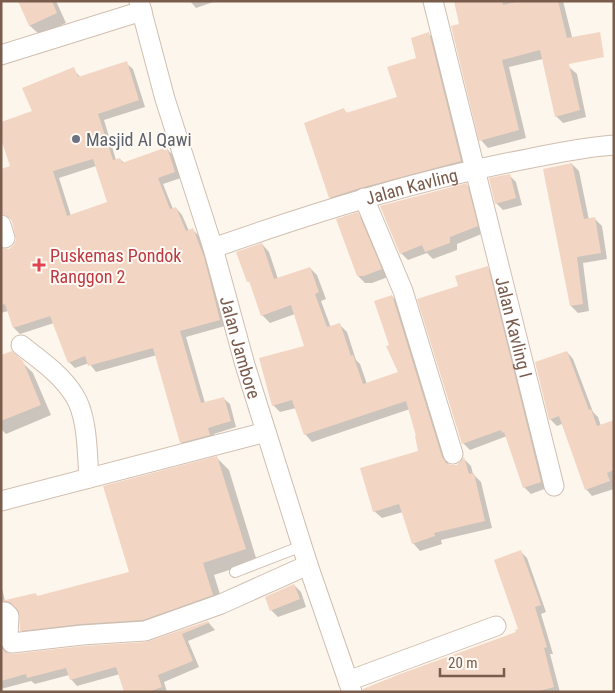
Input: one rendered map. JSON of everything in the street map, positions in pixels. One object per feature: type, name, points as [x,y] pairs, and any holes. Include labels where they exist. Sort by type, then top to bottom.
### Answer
[{"type":"street","name":"Jalan Kavling I","points":[[433,1],[554,486]]},
{"type":"street","points":[[1,55],[140,6]]},
{"type":"street","name":"Jalan Jambore","points":[[140,6],[165,99],[213,248],[245,365],[308,566],[350,686]]},
{"type":"street","name":"Jalan Kavling","points":[[213,248],[364,198],[474,169],[591,147],[614,145]]},
{"type":"street","points":[[364,198],[403,291],[453,454]]},
{"type":"street","points":[[21,345],[52,370],[75,396],[81,410],[86,437],[89,478]]},
{"type":"street","points":[[1,501],[266,432]]},
{"type":"street","points":[[1,612],[5,612],[9,616],[8,636],[12,642],[82,635],[132,633],[145,631],[221,604],[308,566]]},
{"type":"street","points":[[350,686],[496,626]]},
{"type":"lane","points":[[235,572],[302,546]]},
{"type":"building","points":[[18,1],[52,1],[57,13],[29,26]]},
{"type":"building","points":[[454,1],[502,1],[503,5],[520,1],[558,1],[567,38],[600,32],[604,57],[569,64],[580,110],[555,117],[540,50],[502,60],[519,130],[479,141],[451,26],[459,24]]},
{"type":"building","points":[[429,32],[461,161],[329,198],[304,123],[344,108],[346,113],[397,97],[387,67],[416,58],[411,38]]},
{"type":"building","points":[[127,61],[139,100],[98,114],[113,160],[120,158],[122,163],[167,147],[175,172],[158,178],[170,209],[176,207],[186,231],[193,228],[204,257],[220,320],[180,331],[201,403],[224,397],[231,421],[208,428],[210,435],[180,443],[153,348],[88,366],[85,356],[68,363],[50,316],[13,328],[5,304],[1,305],[1,248],[9,249],[16,240],[12,221],[8,216],[2,214],[1,211],[1,169],[10,166],[1,139],[1,122],[32,111],[22,88],[74,67],[78,77]],"holes":[[[93,159],[107,202],[67,216],[53,171]]]},
{"type":"building","points":[[572,163],[584,219],[595,217],[601,253],[577,257],[583,304],[570,306],[543,169]]},
{"type":"building","points":[[510,174],[516,198],[495,204],[489,178]]},
{"type":"building","points":[[467,183],[478,226],[450,237],[450,243],[425,252],[422,245],[400,254],[380,206]]},
{"type":"building","points":[[358,212],[382,269],[364,276],[357,276],[336,219]]},
{"type":"building","points":[[262,243],[274,279],[310,267],[319,292],[315,294],[327,327],[340,323],[363,384],[398,372],[386,346],[389,345],[374,301],[392,295],[442,457],[446,463],[457,465],[464,457],[469,474],[474,473],[485,521],[434,533],[435,536],[412,544],[399,504],[373,512],[360,468],[418,451],[416,436],[406,401],[304,435],[292,400],[272,406],[259,358],[304,346],[291,305],[261,316],[249,281],[247,282],[236,252]]},
{"type":"building","points":[[488,266],[541,482],[523,488],[504,432],[502,433],[501,430],[462,444],[417,299],[458,286],[455,276]]},
{"type":"building","points":[[12,351],[23,361],[41,405],[1,421],[1,355]]},
{"type":"building","points":[[567,351],[597,426],[614,420],[614,470],[607,473],[610,481],[585,490],[559,416],[549,420],[535,362]]},
{"type":"building","points":[[217,456],[246,549],[203,563],[213,595],[143,620],[81,624],[20,631],[19,612],[10,602],[1,601],[36,593],[37,596],[129,572],[103,486]]},
{"type":"building","points":[[521,550],[541,605],[535,607],[547,647],[544,648],[554,687],[536,692],[363,692],[363,689],[400,674],[516,632],[515,630],[518,629],[494,560]]},
{"type":"building","points":[[294,584],[300,599],[270,611],[265,597]]},
{"type":"building","points":[[208,621],[209,623],[182,634],[193,661],[158,675],[162,687],[148,692],[124,692],[116,667],[70,680],[66,668],[27,678],[26,674],[1,681],[1,647],[6,653],[13,654],[83,646],[146,642]]},
{"type":"place","name":"Masjid Al Qawi","points":[[76,139]]},
{"type":"place","name":"Puskemas Pondok Ranggon 2","points":[[39,265]]}]
